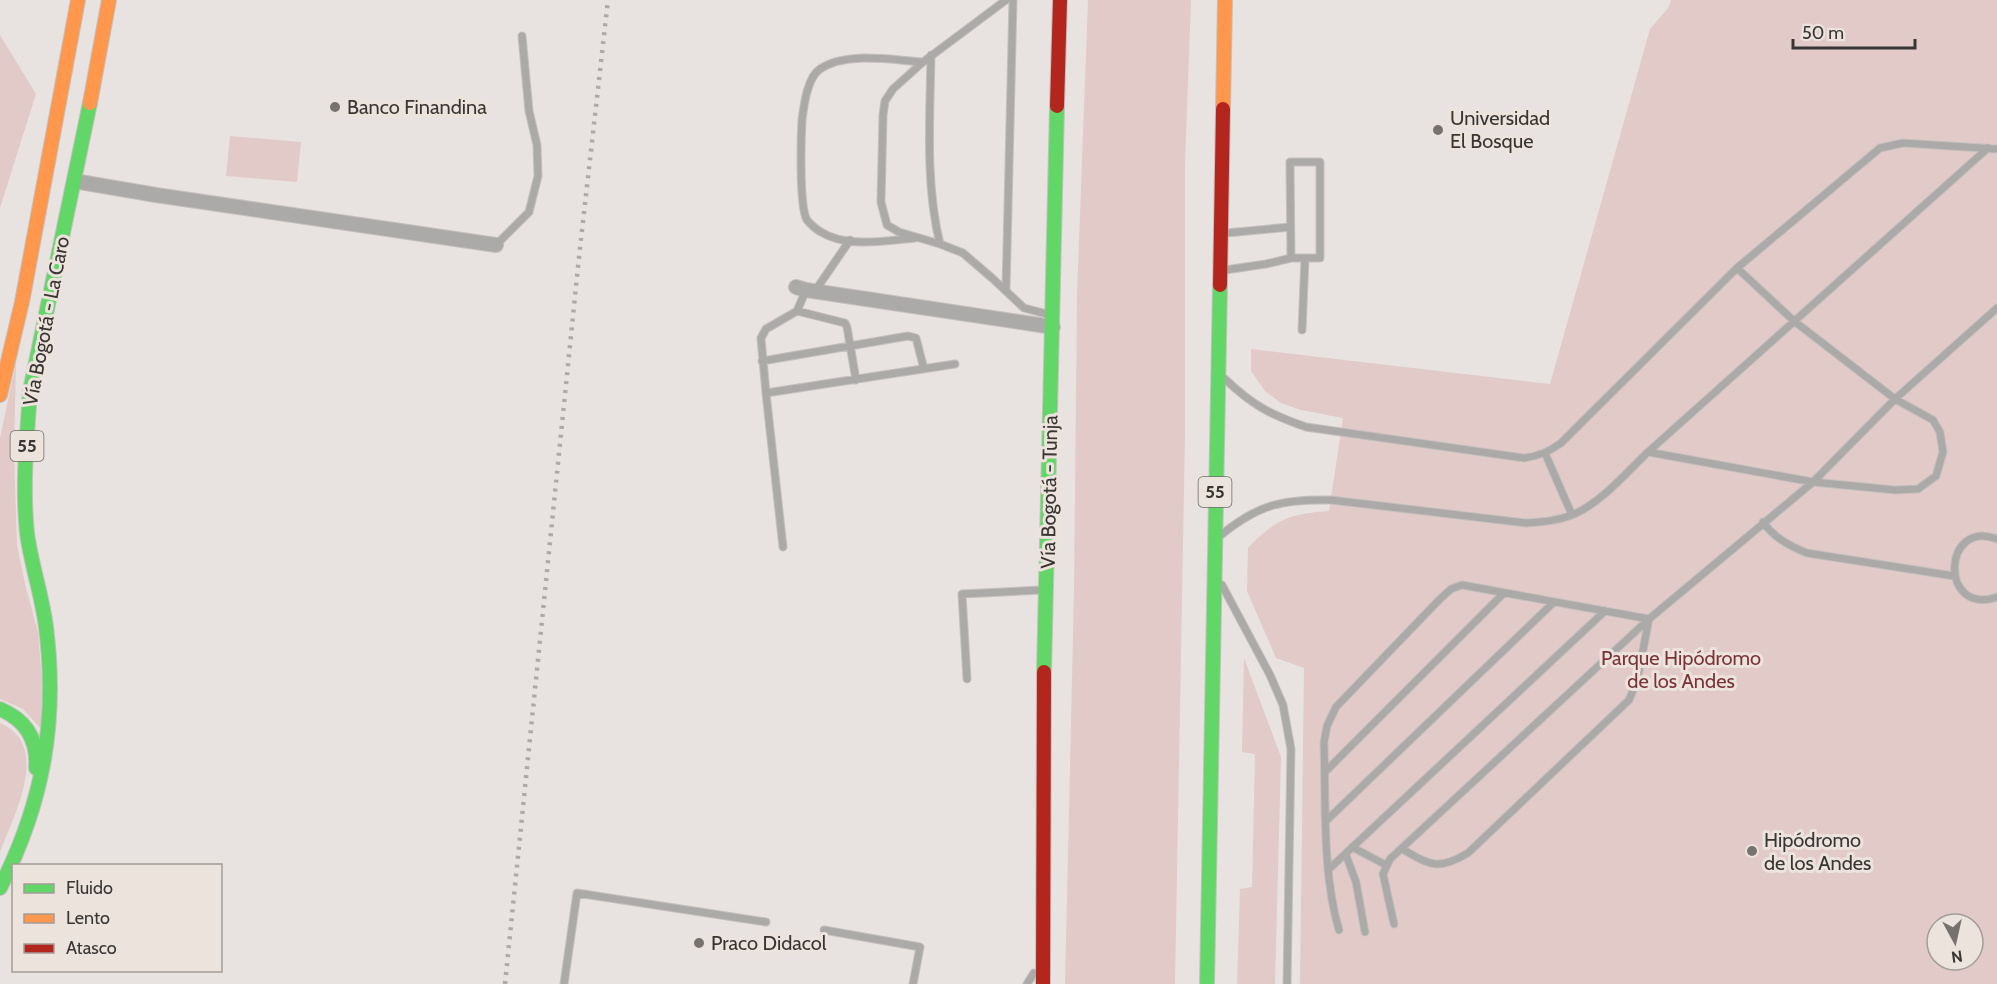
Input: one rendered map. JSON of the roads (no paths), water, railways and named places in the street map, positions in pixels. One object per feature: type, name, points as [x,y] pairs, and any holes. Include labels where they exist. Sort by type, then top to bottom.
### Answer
[{"type":"main road","name":"Vía Bogotá - La Caro","points":[[0,395],[22,302],[78,0]]},
{"type":"main road","name":"Vía Bogotá - La Caro","points":[[13,864],[32,817],[45,764],[51,672],[46,624],[27,532],[27,439],[30,391],[100,57],[109,0]]},
{"type":"main road","name":"Vía Bogotá - Tunja","points":[[1043,984],[1044,673],[1060,0]]},
{"type":"main road","name":"55","points":[[1207,984],[1225,0]]},
{"type":"main road","points":[[0,710],[10,713],[25,725],[34,743],[37,764],[24,813],[0,873]]},
{"type":"main road","name":"Vía Bogotá - La Caro","points":[[0,888],[12,867]]},
{"type":"street","points":[[74,181],[167,197],[496,245]]},
{"type":"street","points":[[805,289],[1053,322]]},
{"type":"lane","points":[[1006,0],[922,62],[892,89],[885,101],[883,115],[880,202],[887,225],[899,232],[963,253],[1024,308],[1053,322]]},
{"type":"lane","points":[[1006,290],[1013,0]]},
{"type":"lane","points":[[496,245],[529,212],[538,176],[537,145],[529,111],[522,36]]},
{"type":"lane","points":[[931,56],[930,156],[933,213],[940,244]]},
{"type":"lane","points":[[919,238],[864,243],[833,238],[820,232],[807,220],[802,204],[802,119],[810,81],[818,70],[834,61],[850,58],[922,62]]},
{"type":"lane","points":[[1218,371],[1243,396],[1273,415],[1306,428],[1524,458],[1545,453],[1561,443],[1737,268],[1880,148],[1903,142],[1997,149]]},
{"type":"lane","points":[[1214,541],[1240,520],[1268,506],[1299,499],[1331,500],[1526,523],[1550,522],[1572,515],[1594,502],[1988,148]]},
{"type":"lane","points":[[1220,271],[1291,258],[1320,258],[1320,162],[1290,162],[1291,258]]},
{"type":"lane","points":[[1220,234],[1290,227]]},
{"type":"lane","points":[[783,548],[760,338],[766,329],[796,311],[805,289],[850,240]]},
{"type":"lane","points":[[1302,330],[1305,258]]},
{"type":"lane","points":[[1648,452],[1813,482],[1895,490],[1918,489],[1936,476],[1943,452],[1940,432],[1933,420],[1895,399],[1794,321],[1737,268]]},
{"type":"lane","points":[[1394,924],[1383,874],[1386,865],[1649,619],[1813,482],[1895,399],[1997,308]]},
{"type":"lane","points":[[796,311],[845,323],[856,380]]},
{"type":"lane","points":[[762,361],[908,336],[916,338],[919,342],[924,369]]},
{"type":"lane","points":[[766,393],[955,364]]},
{"type":"lane","points":[[1545,453],[1572,515]]},
{"type":"lane","points":[[1763,522],[1770,532],[1807,553],[1954,576]]},
{"type":"lane","points":[[1997,539],[1983,536],[1966,543],[1955,558],[1953,567],[1958,584],[1968,595],[1984,600],[1997,597]]},
{"type":"lane","points":[[1214,570],[1270,675],[1282,705],[1291,749],[1287,984]]},
{"type":"lane","points":[[1339,930],[1333,910],[1328,870],[1324,742],[1327,726],[1336,707],[1439,600],[1451,588],[1462,585],[1649,619]]},
{"type":"lane","points":[[967,679],[962,594],[1046,589]]},
{"type":"lane","points":[[1325,772],[1504,593]]},
{"type":"lane","points":[[1326,820],[1554,602]]},
{"type":"lane","points":[[1328,870],[1605,611]]},
{"type":"lane","points":[[1402,849],[1436,865],[1452,862],[1467,852],[1629,700],[1637,681],[1649,619]]},
{"type":"lane","points":[[1352,847],[1386,865]]},
{"type":"lane","points":[[1346,855],[1356,882],[1365,932]]},
{"type":"lane","points":[[564,984],[577,893],[766,922]]},
{"type":"lane","points":[[824,930],[920,947],[913,984]]},
{"type":"lane","points":[[1027,984],[1044,958]]},
{"type":"railway","points":[[505,984],[579,257],[608,0]]},
{"type":"place","name":"Banco Finandina","points":[[335,107]]},
{"type":"place","name":"Universidad El Bosque","points":[[1438,130]]},
{"type":"place","name":"Hipódromo de los Andes","points":[[1752,851]]},
{"type":"place","name":"Praco Didacol","points":[[699,943]]},
{"type":"park label","name":"Parque Hipódromo de los Andes","points":[[1681,670]]}]
